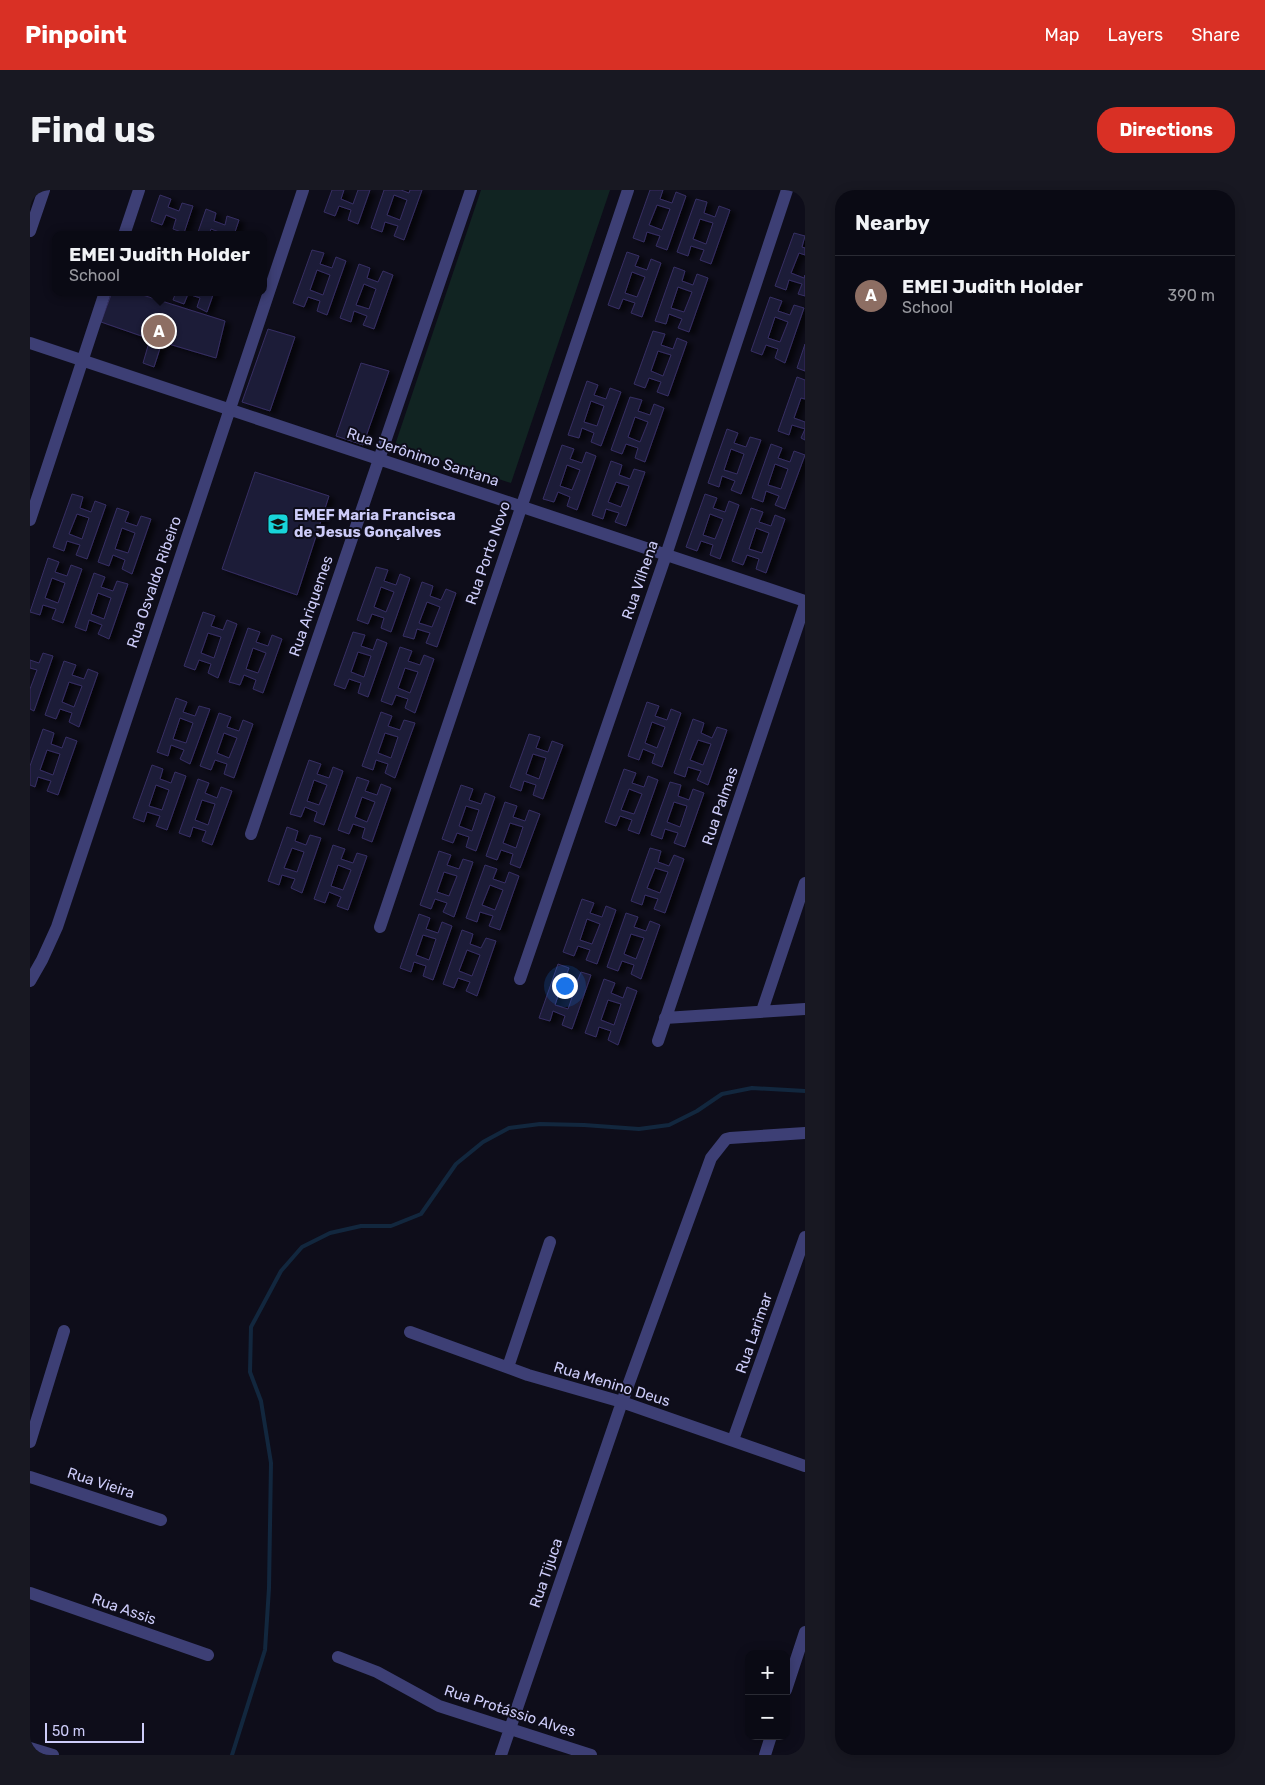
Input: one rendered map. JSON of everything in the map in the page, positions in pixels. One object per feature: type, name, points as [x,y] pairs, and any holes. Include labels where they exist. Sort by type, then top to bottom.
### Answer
[{"type":"street","points":[[30,231],[44,190]]},
{"type":"street","points":[[125,231],[139,190]]},
{"type":"street","name":"Rua Osvaldo Ribeiro","points":[[30,982],[57,927],[96,803],[230,411],[303,190]]},
{"type":"street","name":"Rua Ariquemes","points":[[251,834],[471,190]]},
{"type":"street","name":"Rua Porto Novo","points":[[380,927],[520,506],[628,190]]},
{"type":"street","name":"Rua Vilhena","points":[[520,979],[666,554],[787,190]]},
{"type":"street","points":[[30,520],[104,296]]},
{"type":"street","name":"Rua Jerônimo Santana","points":[[30,343],[805,602]]},
{"type":"street","name":"Rua Palmas","points":[[658,1041],[805,602]]},
{"type":"street","points":[[762,1011],[805,883]]},
{"type":"street","points":[[665,1018],[805,1008]]},
{"type":"street","name":"Rua Tijuca","points":[[500,1755],[622,1402],[711,1158],[730,1138],[805,1133]]},
{"type":"street","name":"Rua Larimar","points":[[733,1440],[805,1237]]},
{"type":"street","points":[[508,1366],[550,1242]]},
{"type":"street","points":[[30,1442],[64,1331]]},
{"type":"street","name":"Rua Menino Deus","points":[[410,1332],[559,1385],[622,1402],[805,1466]]},
{"type":"street","name":"Rua Vieira","points":[[30,1477],[161,1520]]},
{"type":"street","name":"Rua Assis","points":[[30,1593],[208,1655]]},
{"type":"street","points":[[790,1678],[805,1632]]},
{"type":"street","name":"Rua Protássio Alves","points":[[338,1657],[377,1672],[439,1706],[591,1755]]},
{"type":"street","points":[[765,1755],[770,1740]]},
{"type":"street","points":[[30,1748],[53,1755]]},
{"type":"green space","points":[[481,190],[610,190],[511,483],[395,445]]},
{"type":"building","points":[[332,190],[344,190],[341,199],[353,204],[358,190],[370,190],[358,224],[348,220],[351,210],[339,206],[335,216],[324,212]]},
{"type":"building","points":[[384,190],[401,190],[409,193],[410,190],[422,190],[404,240],[394,236],[398,226],[385,222],[382,232],[371,228]],"holes":[[[394,195],[407,200],[400,220],[387,215]]]},
{"type":"building","points":[[650,190],[663,190],[660,199],[672,203],[676,192],[686,196],[667,250],[656,246],[660,236],[647,232],[644,242],[633,238]],"holes":[[[657,205],[670,209],[662,230],[649,225]]]},
{"type":"building","points":[[160,195],[171,199],[168,207],[179,211],[182,203],[193,206],[185,231],[173,229],[176,219],[166,215],[162,225],[151,221]]},
{"type":"building","points":[[696,199],[707,202],[704,213],[715,217],[719,206],[730,210],[711,264],[700,260],[704,250],[691,246],[688,256],[677,252]],"holes":[[[700,219],[713,223],[706,244],[693,239]]]},
{"type":"building","points":[[206,209],[216,213],[214,221],[225,225],[227,216],[239,220],[235,231],[216,231],[211,229],[210,231],[198,231]]},
{"type":"building","points":[[794,233],[805,236],[802,247],[805,248],[805,255],[799,253],[791,273],[804,278],[805,275],[805,296],[798,294],[802,284],[789,280],[786,290],[775,286]]},
{"type":"building","points":[[312,250],[324,253],[320,264],[332,268],[336,257],[346,261],[327,315],[317,311],[320,301],[308,297],[304,307],[293,303]],"holes":[[[317,270],[330,275],[323,295],[310,290]]]},
{"type":"building","points":[[627,252],[639,256],[635,266],[647,270],[651,259],[661,263],[642,317],[631,313],[635,303],[623,299],[619,309],[608,305]],"holes":[[[632,272],[645,277],[637,297],[625,293]]]},
{"type":"building","points":[[359,264],[370,268],[367,278],[378,282],[383,271],[393,275],[374,329],[363,325],[367,316],[354,311],[351,322],[340,318]],"holes":[[[364,284],[376,289],[369,309],[356,305]]]},
{"type":"building","points":[[674,267],[685,271],[682,281],[693,285],[697,274],[708,278],[689,332],[678,328],[682,319],[669,314],[666,324],[655,321]],"holes":[[[678,287],[692,292],[684,312],[671,308]]]},
{"type":"building","points":[[111,296],[146,296],[225,321],[216,358],[162,342],[154,367],[143,363],[150,339],[101,322]]},
{"type":"building","points":[[174,296],[187,296],[184,304],[173,300]]},
{"type":"building","points":[[194,296],[213,296],[207,312],[197,307],[200,298]]},
{"type":"building","points":[[770,297],[782,301],[778,311],[790,315],[794,305],[804,308],[785,363],[775,358],[778,349],[766,345],[762,355],[751,351]],"holes":[[[775,317],[788,322],[780,342],[768,338]]]},
{"type":"building","points":[[268,329],[295,337],[270,411],[242,402]]},
{"type":"building","points":[[653,331],[665,334],[661,345],[673,349],[677,338],[687,342],[668,396],[657,392],[661,382],[649,378],[645,388],[634,384]],"holes":[[[658,351],[671,355],[663,376],[651,371]]]},
{"type":"building","points":[[805,344],[805,371],[797,368]]},
{"type":"building","points":[[361,363],[389,371],[363,445],[336,436]]},
{"type":"building","points":[[797,377],[805,380],[805,399],[801,398],[794,418],[805,422],[805,429],[792,425],[789,435],[778,431]]},
{"type":"building","points":[[587,381],[598,385],[594,395],[606,399],[610,388],[621,392],[601,446],[591,442],[594,433],[582,428],[579,438],[568,435]],"holes":[[[591,401],[604,406],[597,426],[584,422]]]},
{"type":"building","points":[[630,397],[642,400],[638,411],[650,415],[654,404],[664,408],[645,462],[635,458],[638,448],[626,444],[622,454],[611,450]],"holes":[[[635,417],[648,422],[640,442],[628,437]]]},
{"type":"building","points":[[727,429],[738,433],[734,443],[746,447],[750,437],[761,440],[741,494],[731,490],[735,481],[722,476],[719,487],[708,483]],"holes":[[[731,449],[744,454],[737,474],[724,470]]]},
{"type":"building","points":[[805,429],[805,440],[801,438]]},
{"type":"building","points":[[771,444],[782,448],[778,458],[790,462],[794,451],[805,455],[785,509],[775,505],[779,496],[766,491],[763,502],[752,498]],"holes":[[[775,464],[788,469],[781,489],[768,485]]]},
{"type":"building","points":[[562,445],[574,449],[570,459],[582,463],[586,452],[596,456],[577,510],[567,506],[570,497],[558,492],[554,502],[543,499]],"holes":[[[567,465],[580,470],[572,490],[560,486]]]},
{"type":"building","points":[[611,461],[622,465],[619,475],[630,479],[634,469],[645,472],[626,526],[615,522],[619,513],[606,509],[603,519],[592,515]],"holes":[[[616,482],[629,486],[621,507],[608,502]]]},
{"type":"building","points":[[255,472],[329,496],[297,595],[222,569]]},
{"type":"building","points":[[72,494],[83,497],[80,508],[91,512],[95,501],[106,505],[87,559],[76,555],[80,545],[67,541],[64,551],[53,547]],"holes":[[[77,514],[89,518],[82,539],[69,534]]]},
{"type":"building","points":[[705,494],[717,498],[713,508],[725,512],[729,501],[739,505],[720,559],[710,555],[713,545],[701,541],[697,551],[686,547]],"holes":[[[710,514],[723,519],[715,539],[703,535]]]},
{"type":"building","points":[[117,508],[129,512],[125,522],[137,526],[141,516],[151,519],[132,574],[122,569],[125,560],[113,555],[109,566],[98,562]],"holes":[[[122,528],[135,533],[128,553],[115,549]]]},
{"type":"building","points":[[751,508],[763,512],[759,522],[771,526],[775,515],[785,519],[766,573],[756,569],[759,559],[747,555],[743,565],[732,561]],"holes":[[[756,528],[769,533],[762,553],[749,549]]]},
{"type":"building","points":[[48,558],[59,562],[55,572],[67,576],[71,565],[82,569],[63,623],[52,619],[56,609],[43,605],[40,615],[30,612]],"holes":[[[52,578],[65,583],[58,603],[45,598]]]},
{"type":"building","points":[[376,567],[388,570],[384,581],[396,585],[400,574],[410,578],[391,632],[381,628],[384,618],[372,614],[368,624],[357,620]],"holes":[[[381,587],[394,592],[386,612],[374,607]]]},
{"type":"building","points":[[94,573],[105,577],[101,587],[113,591],[117,581],[128,584],[109,639],[98,634],[102,625],[89,620],[86,631],[75,627]],"holes":[[[98,593],[111,598],[104,619],[91,614]]]},
{"type":"building","points":[[422,582],[433,586],[430,596],[441,600],[446,589],[456,593],[437,647],[426,643],[430,633],[417,629],[414,639],[403,636]],"holes":[[[427,602],[440,607],[432,627],[419,623]]]},
{"type":"building","points":[[203,612],[215,616],[211,626],[223,630],[227,620],[237,624],[218,678],[208,673],[211,664],[199,660],[195,670],[184,666]],"holes":[[[208,633],[221,637],[214,658],[201,653]]]},
{"type":"building","points":[[248,628],[260,632],[256,642],[268,646],[272,635],[282,639],[263,693],[253,689],[256,680],[244,675],[240,685],[229,682]],"holes":[[[253,648],[266,653],[258,673],[246,669]]]},
{"type":"building","points":[[353,632],[365,635],[361,646],[373,650],[377,639],[387,643],[368,697],[358,693],[361,683],[349,679],[345,689],[334,685]],"holes":[[[358,652],[371,656],[364,677],[351,672]]]},
{"type":"building","points":[[400,647],[412,651],[408,661],[420,665],[424,655],[434,659],[415,713],[405,708],[408,699],[396,695],[392,705],[381,701]],"holes":[[[405,668],[418,672],[410,693],[398,688]]]},
{"type":"building","points":[[43,653],[53,656],[34,711],[30,709],[30,689],[37,670],[30,668],[30,660],[39,663]]},
{"type":"building","points":[[64,661],[76,665],[72,675],[84,679],[88,669],[98,673],[79,727],[69,722],[72,713],[60,709],[56,719],[45,715]],"holes":[[[69,682],[82,686],[74,707],[62,702]]]},
{"type":"building","points":[[176,698],[187,702],[183,712],[195,716],[199,706],[210,709],[190,764],[180,759],[184,750],[171,745],[168,756],[157,752]],"holes":[[[180,718],[193,723],[186,743],[173,739]]]},
{"type":"building","points":[[647,702],[659,706],[655,716],[667,720],[671,709],[681,713],[662,767],[652,763],[655,754],[643,749],[639,760],[628,756]],"holes":[[[652,722],[665,727],[657,748],[645,743]]]},
{"type":"building","points":[[381,712],[392,716],[388,726],[400,730],[404,720],[415,723],[395,778],[385,773],[388,764],[376,760],[373,770],[362,766]],"holes":[[[385,733],[398,737],[391,758],[378,753]]]},
{"type":"building","points":[[219,713],[231,717],[227,727],[239,731],[243,720],[253,724],[234,778],[224,774],[227,764],[215,760],[211,770],[200,766]],"holes":[[[224,733],[237,738],[229,758],[217,753]]]},
{"type":"building","points":[[693,719],[704,723],[701,733],[712,738],[717,727],[727,730],[708,785],[697,780],[701,771],[688,767],[685,777],[674,773]],"holes":[[[698,740],[711,744],[703,765],[690,760]]]},
{"type":"building","points":[[43,729],[54,733],[51,744],[62,748],[66,737],[77,741],[58,795],[47,791],[51,781],[38,777],[35,787],[30,785],[30,766]],"holes":[[[47,750],[60,754],[53,775],[40,770]]]},
{"type":"building","points":[[529,734],[540,737],[536,748],[548,752],[552,741],[563,745],[543,799],[533,795],[536,785],[524,781],[521,791],[510,787]],"holes":[[[533,754],[546,758],[539,779],[526,774]]]},
{"type":"building","points":[[309,760],[321,764],[317,774],[329,778],[333,767],[343,771],[324,825],[314,821],[317,812],[305,807],[301,817],[290,814]],"holes":[[[314,780],[327,785],[319,805],[307,801]]]},
{"type":"building","points":[[152,765],[163,769],[160,779],[171,783],[175,772],[186,776],[167,830],[156,826],[160,816],[147,812],[144,822],[133,818]],"holes":[[[156,785],[169,790],[162,810],[149,806]]]},
{"type":"building","points":[[624,769],[636,773],[632,783],[644,787],[648,776],[658,780],[639,834],[628,830],[632,820],[620,816],[616,826],[605,822]],"holes":[[[629,789],[642,794],[634,814],[621,810]]]},
{"type":"building","points":[[357,777],[369,781],[365,791],[377,795],[381,784],[391,788],[372,842],[362,838],[365,828],[353,824],[349,834],[338,830]],"holes":[[[362,797],[375,802],[367,822],[355,817]]]},
{"type":"building","points":[[198,779],[209,783],[205,793],[217,798],[221,787],[232,791],[212,845],[202,841],[206,831],[193,827],[190,837],[179,833]],"holes":[[[202,800],[215,804],[208,825],[195,820]]]},
{"type":"building","points":[[670,782],[681,785],[678,796],[689,800],[693,789],[704,793],[685,847],[674,843],[678,833],[665,829],[662,839],[651,835]],"holes":[[[674,802],[687,806],[680,827],[667,822]]]},
{"type":"building","points":[[461,785],[473,789],[469,800],[481,804],[485,793],[495,797],[476,851],[466,847],[469,837],[457,833],[453,843],[442,839]],"holes":[[[466,806],[479,810],[472,831],[459,826]]]},
{"type":"building","points":[[505,802],[517,806],[513,817],[525,821],[529,810],[540,814],[520,868],[510,864],[513,854],[501,850],[497,860],[486,856]],"holes":[[[510,823],[523,827],[516,848],[503,843]]]},
{"type":"building","points":[[287,827],[298,831],[295,841],[306,845],[310,835],[321,838],[302,893],[291,888],[295,879],[282,875],[279,885],[268,881]],"holes":[[[292,848],[304,852],[297,872],[284,868]]]},
{"type":"building","points":[[333,845],[345,849],[341,859],[353,863],[357,853],[367,856],[348,910],[337,906],[341,897],[329,892],[325,903],[314,899]],"holes":[[[338,865],[351,870],[343,890],[331,886]]]},
{"type":"building","points":[[650,848],[661,851],[658,862],[669,866],[674,855],[684,859],[665,913],[654,909],[658,899],[645,895],[642,905],[631,901]],"holes":[[[655,868],[668,872],[660,893],[647,888]]]},
{"type":"building","points":[[439,851],[451,855],[447,865],[459,869],[463,859],[473,862],[454,917],[443,912],[447,903],[435,899],[431,909],[420,905]],"holes":[[[444,872],[457,876],[449,896],[437,892]]]},
{"type":"building","points":[[485,865],[497,869],[493,879],[505,883],[509,872],[519,876],[500,930],[489,926],[493,916],[480,912],[477,922],[466,918]],"holes":[[[490,885],[503,890],[495,910],[482,905]]]},
{"type":"building","points":[[582,899],[594,903],[590,913],[602,917],[606,906],[616,910],[597,964],[586,960],[590,950],[578,946],[574,956],[563,952]],"holes":[[[587,919],[600,924],[592,944],[580,940]]]},
{"type":"building","points":[[626,913],[638,917],[634,927],[646,931],[650,921],[660,925],[641,979],[631,974],[634,965],[622,961],[618,971],[607,967]],"holes":[[[631,934],[644,938],[636,959],[624,954]]]},
{"type":"building","points":[[419,914],[430,918],[426,929],[438,933],[442,922],[452,926],[433,980],[423,976],[426,966],[414,962],[411,972],[400,968]],"holes":[[[423,935],[436,939],[429,960],[416,955]]]},
{"type":"building","points":[[462,930],[473,934],[470,944],[481,948],[486,938],[496,941],[477,996],[466,991],[470,982],[458,978],[454,988],[443,984]],"holes":[[[467,950],[480,955],[472,976],[459,971]]]},
{"type":"building","points":[[558,964],[569,968],[565,978],[577,982],[581,972],[591,975],[572,1029],[562,1025],[565,1016],[553,1011],[550,1021],[539,1018]],"holes":[[[562,984],[575,989],[568,1009],[555,1005]]]},
{"type":"building","points":[[604,979],[615,983],[611,993],[623,998],[627,987],[637,991],[618,1045],[608,1040],[611,1031],[599,1027],[596,1037],[585,1033]],"holes":[[[608,1000],[621,1004],[614,1025],[601,1020]]]},
{"type":"waterway","points":[[232,1755],[265,1650],[269,1588],[271,1463],[261,1401],[250,1372],[251,1327],[281,1271],[302,1247],[330,1233],[361,1226],[391,1226],[421,1214],[456,1164],[483,1142],[509,1128],[540,1124],[639,1129],[669,1125],[697,1111],[722,1094],[752,1088],[805,1091]]},
{"type":"place","name":"EMEI Judith Holder","points":[[159,331]]},
{"type":"place","name":"EMEF Maria Francisca de Jesus Gonçalves","points":[[278,524]]}]
